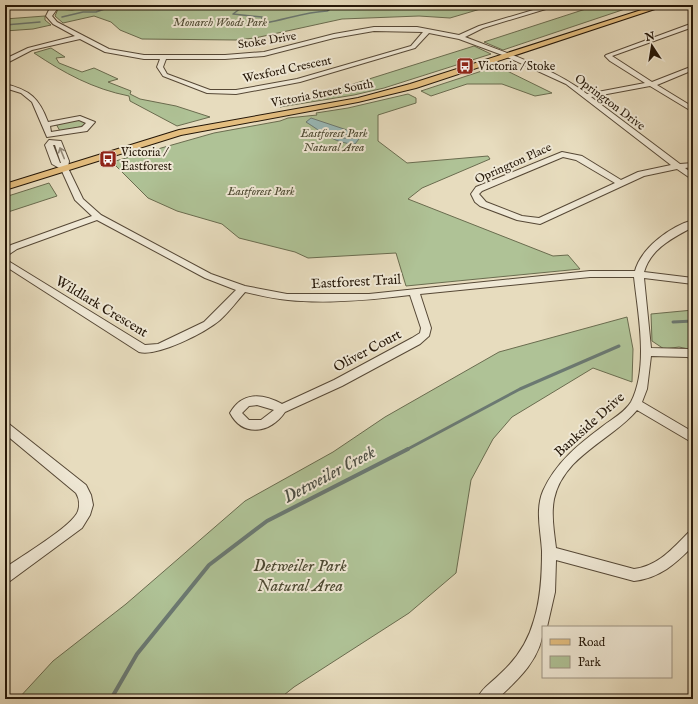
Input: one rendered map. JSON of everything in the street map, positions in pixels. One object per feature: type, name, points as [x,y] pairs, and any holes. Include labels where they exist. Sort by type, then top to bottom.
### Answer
[{"type":"main road","name":"Victoria Street South","points":[[5,187],[190,131],[387,93],[640,11],[651,5]]},
{"type":"main road","name":"Victoria Street South","points":[[640,11],[650,10],[664,5]]},
{"type":"street","points":[[29,5],[56,6]]},
{"type":"street","points":[[460,37],[481,27],[556,5]]},
{"type":"street","name":"Stoke Drive","points":[[56,6],[50,13],[51,20],[79,37],[116,53],[164,57],[253,55],[286,50],[334,36],[390,28],[427,31],[460,37],[507,55]]},
{"type":"street","points":[[693,25],[608,56],[612,60],[693,110]]},
{"type":"street","name":"Wexford Crescent","points":[[164,57],[160,67],[165,75],[209,92],[228,93],[298,81],[413,47],[427,31]]},
{"type":"street","points":[[5,62],[18,54],[79,37]]},
{"type":"street","points":[[8,52],[18,54]]},
{"type":"street","name":"Oprington Drive","points":[[507,55],[555,76],[587,96],[693,178]]},
{"type":"street","points":[[587,96],[652,84],[693,68]]},
{"type":"street","points":[[5,86],[25,92],[38,103],[46,125],[51,138],[84,129],[91,122],[80,118],[46,125]]},
{"type":"street","name":"Eastforest Trail","points":[[51,138],[49,145],[56,164],[64,168],[80,200],[98,217],[208,276],[242,289],[287,297],[325,298],[414,292],[582,275],[639,274],[693,281]]},
{"type":"street","name":"Oprington Place","points":[[621,183],[578,157],[560,154],[479,189],[475,194],[478,200],[483,204],[520,218],[540,221],[641,174],[677,166],[693,165]]},
{"type":"street","points":[[5,254],[14,247],[98,217]]},
{"type":"street","name":"Bankside Drive","points":[[485,699],[509,678],[525,658],[538,633],[547,600],[549,552],[548,495],[557,474],[568,460],[636,404],[645,378],[645,352],[639,274],[640,265],[651,248],[693,223]]},
{"type":"street","name":"Wildlark Crescent","points":[[5,262],[131,343],[143,348],[161,347],[208,324],[217,317],[242,289]]},
{"type":"street","name":"Oliver Court","points":[[281,409],[338,383],[416,341],[425,334],[426,328],[414,292]]},
{"type":"street","points":[[645,352],[688,353],[693,355]]},
{"type":"street","points":[[636,404],[693,438]]},
{"type":"street","points":[[5,428],[80,489],[87,503],[86,511],[82,519],[73,528],[5,576]]},
{"type":"street","points":[[549,552],[634,575],[647,575],[658,570],[693,537]]},
{"type":"green space","name":"Monarch Woods Park","points":[[99,5],[494,5],[450,18],[419,16],[342,19],[255,38],[236,40],[142,39],[120,30],[111,22],[94,16],[63,23],[55,16],[58,9],[72,10]]},
{"type":"green space","points":[[598,5],[637,5],[503,50],[484,42]]},
{"type":"green space","points":[[45,16],[45,20],[51,25],[33,29],[5,31],[5,19]]},
{"type":"green space","points":[[474,46],[491,54],[384,88],[354,95],[280,107]]},
{"type":"green space","points":[[51,48],[65,57],[56,58],[59,63],[82,72],[94,68],[118,79],[108,82],[131,91],[130,94],[140,99],[176,106],[210,117],[177,126],[130,101],[129,96],[91,85],[56,67],[34,53]]},
{"type":"green space","points":[[497,66],[552,93],[535,96],[502,84],[467,84],[431,96],[421,91]]},
{"type":"green space","name":"Eastforest Park","points":[[408,94],[416,98],[416,103],[378,115],[378,141],[407,163],[488,156],[490,159],[422,188],[408,199],[553,256],[568,255],[580,269],[406,286],[396,253],[308,258],[295,252],[239,238],[222,224],[177,211],[148,198],[112,162],[214,133],[280,121],[288,118],[317,115],[316,113],[348,108]]},
{"type":"green space","points":[[78,120],[85,121],[86,124],[80,127],[60,131],[56,124]]},
{"type":"green space","points":[[49,183],[57,196],[5,213],[5,197]]},
{"type":"green space","points":[[693,310],[693,350],[679,347],[664,349],[652,341],[651,314]]},
{"type":"green space","name":"Detweiler Park Natural Area","points":[[627,317],[633,349],[632,382],[593,368],[512,417],[493,439],[471,480],[456,573],[409,613],[294,687],[279,699],[18,699],[53,661],[126,604],[245,501],[333,452],[385,417],[499,352]]},
{"type":"water","points":[[311,118],[356,133],[359,139],[355,144],[335,140],[306,122]]},
{"type":"waterway","points":[[62,17],[83,12],[96,12],[110,7],[133,9],[152,5],[173,5]]},
{"type":"waterway","points":[[204,5],[208,8],[237,6],[241,8],[233,14],[262,17],[262,21],[266,23],[304,14],[327,11],[329,10],[326,9],[327,5]]},
{"type":"waterway","points":[[5,25],[40,22]]},
{"type":"waterway","name":"Detweiler Creek","points":[[673,322],[693,321]]},
{"type":"waterway","name":"Detweiler Creek","points":[[406,450],[520,389],[619,346]]},
{"type":"waterway","name":"Detweiler Creek","points":[[111,699],[137,654],[209,565],[267,521],[408,449]]},
{"type":"place","name":"Victoria / Stoke","points":[[465,66]]},
{"type":"place","name":"Victoria / Eastforest","points":[[108,159]]},
{"type":"park label","name":"Eastforest Park Natural Area","points":[[334,140]]}]
